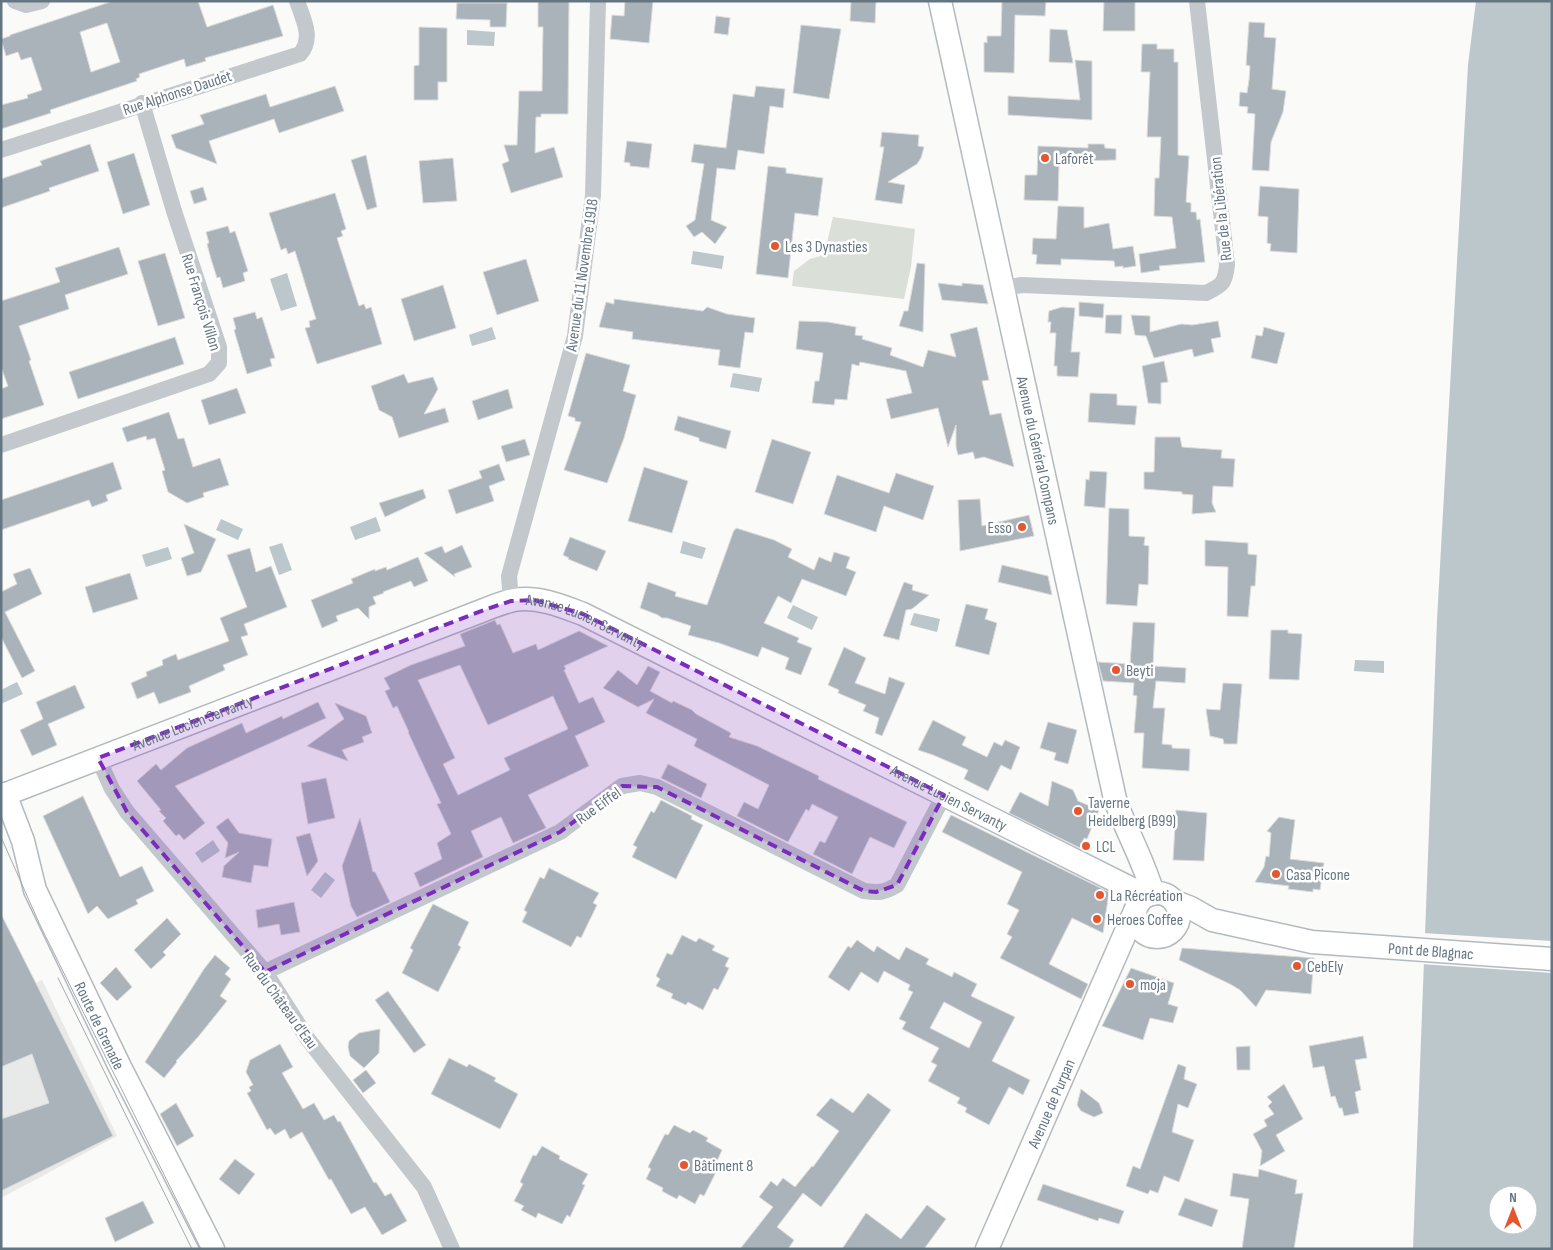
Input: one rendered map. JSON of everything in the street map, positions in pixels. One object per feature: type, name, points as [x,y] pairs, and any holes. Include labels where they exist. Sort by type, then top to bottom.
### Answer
[{"type":"main road","name":"Avenue du Général Compans","points":[[940,1],[1115,799],[1123,822],[1147,873],[1145,900],[1135,919],[1143,932],[1162,935]]},
{"type":"main road","name":"Avenue Lucien Servanty","points":[[3,795],[484,610],[511,601],[534,600],[548,602],[583,614],[944,796],[1145,900],[1166,896],[1212,920]]},
{"type":"main road","name":"Route de Grenade","points":[[3,795],[22,841],[36,890],[120,1068],[213,1249]]},
{"type":"main road","name":"Avenue de Purpan","points":[[987,1249],[1114,960],[1145,900]]},
{"type":"main road","points":[[1162,935],[1178,922],[1176,902]]},
{"type":"main road","points":[[1114,960],[1162,935],[1212,920]]},
{"type":"main road","name":"Pont de Blagnac","points":[[1212,920],[1312,942],[1552,959]]},
{"type":"street","points":[[15,1],[26,5],[42,1]]},
{"type":"street","name":"Rue Alphonse Daudet","points":[[1,150],[142,103],[300,54],[308,41],[297,1]]},
{"type":"street","name":"Avenue du 11 Novembre 1918","points":[[511,601],[509,576],[575,336],[593,195],[598,1]]},
{"type":"street","name":"Rue de la Libération","points":[[1003,288],[1022,285],[1206,293],[1220,286],[1226,279],[1227,266],[1197,1]]},
{"type":"street","name":"Rue François Villon","points":[[1,445],[209,374],[219,364],[219,347],[174,211],[142,103]]},
{"type":"street","name":"Rue du Château d'Eau","points":[[98,758],[112,789],[128,812],[265,972],[307,1038],[424,1187],[452,1249]]},
{"type":"street","name":"Rue Eiffel","points":[[265,972],[560,832],[622,786],[640,783],[657,786],[864,891],[876,892],[886,891],[897,885],[944,796]]},
{"type":"highlighted area","points":[[534,600],[583,614],[944,795],[897,885],[876,892],[864,891],[657,787],[622,786],[560,832],[265,972],[127,812],[98,758],[484,610],[511,601]]},
{"type":"shaded area","points":[[1476,1],[1552,1],[1552,1249],[1413,1249],[1437,620],[1468,65]]},
{"type":"shaded area","points":[[467,30],[495,32],[494,46],[467,45]]},
{"type":"shaded area","points":[[833,217],[915,229],[911,267],[904,299],[792,286],[794,271],[810,259],[824,255]]},
{"type":"shaded area","points":[[693,251],[724,256],[722,269],[691,264]]},
{"type":"shaded area","points":[[287,273],[297,306],[281,311],[270,279]]},
{"type":"shaded area","points":[[492,327],[496,339],[472,346],[469,335]]},
{"type":"shaded area","points":[[733,373],[762,378],[759,392],[730,387]]},
{"type":"shaded area","points":[[376,517],[381,531],[355,540],[350,527]]},
{"type":"shaded area","points":[[221,519],[243,529],[238,540],[216,530]]},
{"type":"shaded area","points":[[683,541],[706,548],[702,559],[680,553]]},
{"type":"shaded area","points":[[282,543],[292,570],[279,575],[269,547]]},
{"type":"shaded area","points":[[168,547],[172,559],[146,567],[142,555]]},
{"type":"shaded area","points":[[793,605],[818,617],[812,630],[787,618]]},
{"type":"shaded area","points":[[914,613],[940,619],[937,632],[910,625]]},
{"type":"shaded area","points":[[1355,660],[1384,661],[1384,673],[1354,671]]},
{"type":"shaded area","points":[[17,682],[23,694],[1,704],[1,690]]},
{"type":"shaded area","points":[[213,840],[220,851],[202,863],[195,853]]},
{"type":"shaded area","points":[[325,872],[335,880],[321,898],[311,890]]},
{"type":"shaded area","points":[[42,980],[117,1136],[1,1198],[1,1000]]},
{"type":"pier","points":[[1423,933],[1552,941],[1552,973],[1421,964]]},
{"type":"building","points":[[113,1],[198,1],[207,27],[273,5],[283,36],[205,58],[206,61],[186,67],[184,59],[139,74],[140,77],[136,79],[137,81],[50,110],[51,113],[1,129],[1,105],[28,98],[27,95],[42,90],[31,57],[21,60],[18,52],[6,56],[1,39]],"holes":[[[107,23],[120,62],[91,72],[80,32]]]},
{"type":"building","points":[[538,1],[569,1],[568,114],[541,114],[541,117],[536,117],[535,153],[554,147],[563,177],[511,193],[502,164],[509,161],[504,145],[517,145],[519,91],[542,91],[543,27],[538,27]]},
{"type":"building","points":[[625,1],[653,1],[649,43],[610,39],[612,15],[624,16]]},
{"type":"building","points":[[851,1],[876,1],[875,23],[850,21]]},
{"type":"building","points":[[1002,1],[1046,1],[1045,16],[1015,15],[1014,73],[984,72],[984,42],[987,43],[987,36],[1001,36]]},
{"type":"building","points":[[1104,1],[1135,1],[1135,31],[1103,31]]},
{"type":"building","points":[[457,3],[507,3],[506,27],[490,27],[490,20],[456,19]]},
{"type":"building","points":[[716,16],[730,18],[728,35],[714,33]]},
{"type":"building","points":[[1249,22],[1265,23],[1264,37],[1276,38],[1272,89],[1286,91],[1283,112],[1271,142],[1269,171],[1252,170],[1255,114],[1247,113],[1248,107],[1239,106],[1240,92],[1247,93],[1249,80],[1250,66],[1246,65]]},
{"type":"building","points":[[801,25],[841,29],[829,99],[793,93]]},
{"type":"building","points":[[419,27],[447,28],[447,82],[438,82],[438,100],[414,100],[414,66],[419,65]]},
{"type":"building","points":[[1050,29],[1067,30],[1073,63],[1049,62]]},
{"type":"building","points":[[1142,44],[1157,44],[1157,49],[1174,49],[1174,62],[1178,62],[1178,155],[1189,156],[1186,202],[1191,203],[1191,212],[1196,212],[1197,220],[1200,219],[1205,262],[1159,266],[1160,270],[1141,273],[1139,254],[1176,248],[1172,217],[1154,216],[1155,178],[1159,178],[1161,137],[1147,137],[1150,72],[1141,72]]},
{"type":"building","points":[[1075,60],[1092,61],[1092,120],[1008,115],[1008,96],[1080,100]]},
{"type":"building","points":[[335,86],[344,111],[279,133],[274,119],[209,141],[217,164],[176,148],[171,135],[204,124],[200,115],[266,94],[270,107]]},
{"type":"building","points":[[756,86],[785,89],[783,108],[770,106],[764,154],[738,150],[735,170],[717,168],[711,220],[727,227],[715,244],[702,232],[694,237],[686,226],[695,220],[704,164],[691,162],[694,144],[726,148],[733,94],[754,97]]},
{"type":"building","points":[[882,132],[919,135],[918,146],[924,147],[917,164],[888,182],[905,185],[902,204],[875,200],[884,147],[880,147]]},
{"type":"building","points":[[627,141],[652,144],[649,168],[630,166],[630,163],[624,162]]},
{"type":"building","points":[[90,144],[99,171],[49,188],[50,191],[1,208],[1,179],[42,165],[40,161]]},
{"type":"building","points":[[1088,144],[1104,144],[1105,148],[1116,149],[1116,160],[1077,161],[1076,166],[1059,165],[1058,201],[1024,200],[1025,175],[1037,175],[1038,146],[1088,148]]},
{"type":"building","points":[[134,153],[150,205],[123,214],[107,162]]},
{"type":"building","points":[[366,155],[377,207],[367,210],[351,160]]},
{"type":"building","points":[[453,158],[457,201],[423,203],[419,161]]},
{"type":"building","name":"Les 3 Dynasties","points":[[768,166],[786,168],[786,173],[823,178],[818,216],[795,213],[788,278],[756,274]]},
{"type":"building","points":[[1260,186],[1299,189],[1297,253],[1270,251],[1271,244],[1267,243],[1268,217],[1258,216]]},
{"type":"building","points":[[203,187],[207,200],[194,204],[190,191]]},
{"type":"building","points":[[335,193],[346,229],[341,231],[343,236],[337,238],[359,306],[364,304],[366,309],[371,307],[382,344],[317,364],[305,328],[310,327],[309,321],[316,319],[295,251],[288,254],[286,248],[281,250],[269,213]]},
{"type":"building","points":[[1058,206],[1084,207],[1084,228],[1109,223],[1113,249],[1133,246],[1136,266],[1123,268],[1123,266],[1115,267],[1114,261],[1061,259],[1061,265],[1036,264],[1037,255],[1032,254],[1033,238],[1056,239]]},
{"type":"building","points":[[228,226],[230,233],[235,231],[248,271],[243,273],[245,281],[223,288],[220,277],[217,278],[211,259],[206,232]]},
{"type":"building","points":[[119,247],[128,274],[65,295],[69,309],[19,326],[44,405],[1,419],[1,389],[8,386],[1,367],[1,301],[60,282],[55,268]]},
{"type":"building","points":[[165,253],[185,318],[158,326],[138,261]]},
{"type":"building","points":[[526,259],[539,301],[497,315],[483,272]]},
{"type":"building","points":[[917,263],[925,264],[923,332],[899,326],[904,311],[908,311]]},
{"type":"building","points":[[938,283],[962,286],[962,283],[983,285],[988,304],[942,300]]},
{"type":"building","points":[[443,285],[456,328],[414,341],[401,299]]},
{"type":"building","points":[[614,299],[703,311],[707,307],[727,314],[755,318],[753,333],[745,332],[740,368],[718,365],[720,350],[632,339],[633,332],[599,327],[606,302],[614,304]]},
{"type":"building","points":[[1079,302],[1104,304],[1103,318],[1079,316]]},
{"type":"building","points":[[1062,307],[1075,308],[1071,352],[1080,352],[1078,377],[1057,376],[1057,366],[1054,366],[1056,333],[1050,333],[1049,311]]},
{"type":"building","points":[[255,312],[257,319],[262,317],[275,358],[270,359],[272,366],[247,374],[234,330],[236,329],[233,318]]},
{"type":"building","points":[[1106,315],[1122,315],[1121,334],[1105,333]]},
{"type":"building","points":[[1131,315],[1150,316],[1150,332],[1181,324],[1192,325],[1218,321],[1221,337],[1211,339],[1214,352],[1194,357],[1192,349],[1154,358],[1146,336],[1135,335]]},
{"type":"building","points":[[799,321],[828,322],[856,327],[855,335],[863,336],[862,339],[892,348],[890,355],[923,367],[928,350],[956,357],[950,334],[977,327],[989,380],[982,381],[990,415],[1001,413],[1014,467],[984,457],[975,459],[973,452],[958,455],[956,425],[948,447],[938,408],[891,419],[886,399],[912,393],[906,371],[860,362],[859,366],[852,364],[847,400],[835,399],[834,405],[812,403],[815,381],[819,381],[823,353],[796,349]]},
{"type":"building","points":[[1264,327],[1285,333],[1277,364],[1251,358],[1256,335],[1262,336]]},
{"type":"building","points":[[175,337],[184,364],[78,399],[69,372]]},
{"type":"building","points":[[586,353],[630,365],[623,391],[636,395],[624,438],[607,483],[564,470],[581,422],[575,421],[575,418],[568,416]]},
{"type":"building","points":[[1164,361],[1168,382],[1161,383],[1161,404],[1148,403],[1142,366]]},
{"type":"building","points":[[404,374],[408,383],[433,377],[438,389],[424,414],[445,408],[449,422],[399,438],[392,417],[379,410],[371,386]]},
{"type":"building","points":[[237,388],[246,413],[209,425],[201,400]]},
{"type":"building","points":[[508,389],[513,408],[478,420],[472,401]]},
{"type":"building","points":[[1090,393],[1117,394],[1117,405],[1137,406],[1135,425],[1088,422]]},
{"type":"building","points":[[169,412],[178,439],[184,438],[193,467],[220,458],[229,485],[203,493],[204,497],[187,503],[168,492],[162,471],[165,470],[155,438],[147,440],[146,436],[127,442],[122,428]]},
{"type":"building","points":[[678,416],[731,431],[726,449],[699,441],[699,438],[674,430]]},
{"type":"building","points":[[1155,437],[1180,437],[1182,447],[1222,450],[1221,458],[1235,459],[1233,487],[1213,486],[1212,503],[1216,512],[1192,514],[1193,495],[1182,494],[1182,492],[1144,489],[1144,472],[1154,472]]},
{"type":"building","points":[[525,439],[530,455],[506,462],[501,446]]},
{"type":"building","points":[[772,439],[811,452],[793,504],[755,492]]},
{"type":"building","points":[[113,462],[122,489],[106,495],[108,501],[92,507],[89,500],[1,530],[1,500]]},
{"type":"building","points":[[499,464],[505,480],[489,486],[494,501],[456,514],[448,490],[482,478],[479,471]]},
{"type":"building","points":[[644,467],[688,481],[672,533],[628,521]]},
{"type":"building","points":[[1090,471],[1107,472],[1105,508],[1084,506],[1086,479],[1089,480]]},
{"type":"building","points":[[896,473],[934,486],[923,520],[884,506],[876,532],[824,514],[837,475],[889,493]]},
{"type":"building","points":[[423,489],[426,498],[385,517],[379,503]]},
{"type":"building","points":[[980,499],[982,526],[1029,515],[1034,536],[960,551],[958,500]]},
{"type":"building","points":[[1109,508],[1129,509],[1129,536],[1145,537],[1144,545],[1149,546],[1148,585],[1139,584],[1137,606],[1106,604]]},
{"type":"building","points":[[184,524],[216,539],[201,572],[187,576],[181,558],[194,553]]},
{"type":"building","points":[[736,528],[774,540],[792,549],[788,557],[814,570],[819,557],[831,562],[834,552],[850,557],[846,568],[856,572],[846,596],[802,579],[791,603],[778,596],[764,623],[799,638],[797,642],[812,648],[801,675],[785,669],[789,658],[762,647],[758,657],[719,643],[688,635],[691,626],[662,618],[640,608],[648,582],[676,592],[675,596],[707,605]]},
{"type":"building","points":[[570,537],[606,551],[597,571],[563,555]]},
{"type":"building","points":[[1205,540],[1248,543],[1248,554],[1257,555],[1255,586],[1251,586],[1248,617],[1227,616],[1228,567],[1205,566]]},
{"type":"building","points":[[462,545],[472,567],[454,574],[455,577],[424,553],[442,546],[445,553]]},
{"type":"building","points":[[250,548],[256,572],[271,566],[287,607],[244,624],[248,635],[241,637],[248,655],[223,665],[225,670],[189,686],[191,692],[159,704],[154,692],[137,699],[131,683],[147,676],[146,672],[163,665],[162,660],[176,654],[178,660],[229,641],[220,618],[247,607],[227,555]]},
{"type":"building","points":[[418,557],[428,581],[414,587],[411,581],[373,597],[376,604],[369,607],[369,619],[358,608],[336,616],[338,621],[322,628],[311,600],[353,583],[351,579],[375,569],[375,571],[386,567],[387,570]]},
{"type":"building","points":[[1002,565],[1048,576],[1052,595],[998,582]]},
{"type":"building","points":[[30,568],[42,594],[5,612],[35,671],[22,678],[1,637],[1,592],[17,584],[13,574]]},
{"type":"building","points":[[130,573],[138,599],[93,613],[85,587]]},
{"type":"building","points":[[904,582],[913,585],[912,590],[929,595],[912,609],[906,610],[899,640],[883,636]]},
{"type":"building","points":[[966,604],[988,609],[985,619],[997,623],[989,655],[955,646]]},
{"type":"building","points":[[495,620],[497,625],[500,624],[513,653],[536,644],[538,650],[579,631],[608,646],[564,666],[566,669],[564,670],[579,703],[593,697],[605,722],[575,736],[589,766],[528,795],[546,828],[513,843],[501,817],[471,831],[483,857],[420,887],[414,873],[442,859],[437,843],[451,834],[437,804],[441,803],[397,706],[393,708],[385,691],[390,689],[384,678],[411,665],[465,646],[460,634]],"holes":[[[460,665],[488,725],[553,696],[568,729],[504,758],[510,770],[458,795],[443,764],[455,758],[418,680]]]},
{"type":"building","points":[[1133,622],[1155,623],[1153,666],[1186,668],[1185,683],[1156,681],[1153,708],[1165,708],[1162,744],[1172,745],[1172,748],[1190,749],[1189,771],[1142,768],[1144,733],[1134,733],[1137,696],[1133,695],[1134,683],[1103,681],[1098,662],[1130,664]]},
{"type":"building","points":[[1271,630],[1288,630],[1288,633],[1302,634],[1299,680],[1269,679]]},
{"type":"building","points":[[844,647],[866,658],[855,683],[885,694],[889,677],[905,683],[882,736],[875,733],[879,718],[863,711],[866,705],[838,693],[839,690],[828,685]]},
{"type":"building","points":[[648,666],[660,672],[650,691],[672,703],[673,701],[692,710],[731,733],[729,737],[757,746],[819,776],[818,779],[907,822],[894,848],[870,837],[852,874],[813,854],[820,841],[825,843],[838,817],[812,804],[809,811],[806,809],[788,842],[737,816],[744,802],[758,809],[769,785],[694,746],[697,739],[646,713],[654,699],[638,707],[603,688],[618,670],[637,685]]},
{"type":"building","points":[[1223,683],[1242,684],[1237,744],[1224,744],[1223,739],[1210,736],[1206,709],[1220,710]]},
{"type":"building","points":[[75,685],[85,708],[48,724],[57,745],[32,756],[20,730],[43,719],[36,702]]},
{"type":"building","points":[[318,702],[326,718],[175,786],[205,823],[184,840],[179,834],[176,836],[163,821],[166,818],[159,811],[161,810],[137,781],[156,764],[161,770],[187,748],[242,723],[246,733],[282,716],[283,719]]},
{"type":"building","points":[[335,703],[366,716],[372,733],[362,737],[364,742],[342,750],[348,761],[307,746],[344,719]]},
{"type":"building","points":[[933,720],[966,737],[962,745],[987,757],[994,742],[1002,746],[1005,740],[1020,747],[1011,770],[1001,765],[988,791],[964,779],[968,770],[918,750]]},
{"type":"building","points":[[1048,722],[1077,730],[1068,764],[1054,760],[1056,753],[1040,748]]},
{"type":"building","points":[[668,764],[707,784],[701,798],[661,778]]},
{"type":"building","points":[[326,778],[335,818],[308,824],[301,783]]},
{"type":"building","points":[[1052,781],[1073,790],[1078,801],[1099,810],[1087,839],[1084,838],[1080,848],[1009,813],[1020,792],[1048,806]]},
{"type":"building","points":[[83,796],[120,877],[142,866],[154,891],[136,900],[138,904],[108,919],[97,906],[88,914],[43,816]]},
{"type":"building","points":[[661,800],[692,816],[691,819],[703,825],[676,879],[632,857],[637,847],[633,845],[651,811],[654,813]]},
{"type":"building","points":[[1176,810],[1207,813],[1204,861],[1173,860]]},
{"type":"building","points":[[951,815],[1109,892],[1103,933],[1072,918],[1049,964],[1088,984],[1081,999],[1000,958],[1012,937],[1007,934],[1019,910],[1007,904],[1022,872],[942,832]]},
{"type":"building","points":[[1279,817],[1295,820],[1290,859],[1324,863],[1320,890],[1313,889],[1313,892],[1288,889],[1289,886],[1255,882],[1264,867],[1266,856],[1269,857],[1271,833],[1267,831]]},
{"type":"building","points":[[228,818],[239,833],[272,839],[268,867],[254,865],[251,883],[222,877],[224,866],[239,852],[225,858],[228,843],[216,827]]},
{"type":"building","points":[[360,818],[373,872],[375,872],[390,902],[357,917],[351,906],[342,866]]},
{"type":"building","points":[[310,833],[318,861],[307,876],[296,837]]},
{"type":"building","points":[[549,868],[599,893],[593,903],[597,905],[581,938],[577,936],[571,947],[522,922],[527,912],[524,910],[540,877],[544,879]]},
{"type":"building","points":[[294,902],[300,932],[281,935],[279,924],[258,928],[256,910]]},
{"type":"building","points":[[433,904],[469,922],[458,945],[461,947],[438,992],[402,973],[413,950],[410,948]]},
{"type":"building","points":[[1,914],[113,1136],[1,1191],[1,1119],[49,1103],[32,1054],[1,1067]]},
{"type":"building","points":[[167,918],[181,934],[163,952],[166,955],[151,969],[134,950]]},
{"type":"building","points":[[682,935],[696,942],[699,938],[715,946],[712,950],[729,958],[725,966],[729,968],[718,990],[714,988],[703,1010],[688,1002],[686,1005],[671,998],[673,994],[656,986],[660,979],[656,976],[667,953],[672,955]]},
{"type":"building","points":[[857,940],[874,952],[877,946],[899,960],[906,947],[929,959],[926,964],[952,977],[954,972],[977,984],[971,996],[1015,1017],[992,1061],[1030,1080],[1023,1095],[1009,1087],[989,1125],[965,1112],[967,1108],[957,1103],[960,1098],[928,1081],[937,1065],[931,1062],[939,1048],[902,1029],[906,1022],[899,1019],[913,992],[908,990],[910,985],[884,971],[878,983],[861,972],[849,991],[828,977],[848,946],[851,948]],"holes":[[[944,1002],[982,1022],[969,1048],[930,1028]]]},
{"type":"building","points":[[1182,948],[1314,958],[1311,994],[1266,990],[1256,1007],[1240,990],[1179,960]]},
{"type":"building","points":[[215,955],[230,968],[225,974],[231,979],[220,996],[227,1001],[164,1078],[145,1062],[204,969]]},
{"type":"building","points":[[116,967],[132,987],[117,1001],[100,983]]},
{"type":"building","points":[[1131,968],[1174,983],[1168,1004],[1178,1007],[1173,1023],[1150,1018],[1143,1040],[1102,1026]]},
{"type":"building","points":[[388,991],[426,1045],[414,1053],[375,1000]]},
{"type":"building","points":[[380,1029],[379,1053],[364,1068],[350,1056],[349,1041],[359,1033]]},
{"type":"building","points":[[1363,1036],[1367,1058],[1355,1060],[1361,1090],[1355,1092],[1359,1113],[1344,1116],[1335,1096],[1331,1097],[1324,1066],[1313,1068],[1309,1046]]},
{"type":"building","points":[[280,1044],[293,1067],[282,1073],[303,1109],[314,1103],[324,1120],[334,1115],[338,1122],[340,1121],[374,1183],[376,1182],[385,1196],[391,1193],[407,1221],[382,1235],[365,1207],[351,1214],[302,1132],[290,1139],[285,1129],[275,1135],[270,1128],[267,1130],[247,1093],[251,1091],[249,1087],[253,1085],[246,1072],[250,1060]]},
{"type":"building","points":[[1250,1046],[1250,1070],[1237,1070],[1236,1047]]},
{"type":"building","points":[[449,1058],[467,1067],[469,1064],[496,1078],[494,1081],[518,1094],[500,1129],[431,1094]]},
{"type":"building","points":[[1178,1064],[1186,1067],[1184,1079],[1197,1084],[1188,1108],[1178,1104],[1172,1132],[1194,1140],[1179,1182],[1164,1176],[1158,1193],[1150,1190],[1148,1194],[1126,1186],[1133,1166],[1140,1169]]},
{"type":"building","points":[[366,1070],[376,1083],[363,1093],[353,1080]]},
{"type":"building","points":[[1284,1084],[1303,1119],[1276,1135],[1285,1151],[1260,1166],[1262,1151],[1253,1134],[1267,1126],[1264,1120],[1274,1114],[1268,1106],[1272,1102],[1267,1097]]},
{"type":"building","points":[[1081,1089],[1099,1103],[1103,1113],[1094,1117],[1081,1111],[1077,1105]]},
{"type":"building","points":[[868,1093],[891,1110],[821,1207],[803,1193],[777,1227],[794,1240],[788,1249],[740,1249],[773,1207],[759,1197],[771,1181],[777,1186],[783,1178],[795,1187],[813,1167],[839,1131],[816,1115],[831,1098],[853,1113]]},
{"type":"building","points":[[176,1103],[194,1136],[177,1146],[160,1114]]},
{"type":"building","name":"Bâtiment 8","points":[[674,1125],[690,1133],[693,1130],[708,1138],[706,1141],[722,1150],[717,1161],[721,1162],[704,1196],[700,1194],[695,1204],[679,1195],[677,1199],[669,1195],[662,1191],[663,1188],[646,1179],[651,1169],[648,1167],[665,1134],[668,1135]]},
{"type":"building","points":[[542,1146],[560,1156],[559,1159],[588,1174],[582,1184],[585,1185],[570,1217],[567,1215],[562,1224],[538,1213],[536,1218],[521,1210],[524,1206],[514,1201],[523,1184],[520,1182],[533,1155],[536,1156]]},
{"type":"building","points":[[235,1159],[255,1174],[239,1195],[219,1179]]},
{"type":"building","points":[[1259,1169],[1297,1180],[1295,1194],[1303,1193],[1294,1249],[1242,1249],[1249,1199],[1230,1196],[1233,1173],[1258,1177]]},
{"type":"building","points":[[1043,1184],[1124,1211],[1119,1224],[1099,1218],[1098,1221],[1037,1200]]},
{"type":"building","points":[[1185,1198],[1218,1210],[1212,1227],[1178,1215]]},
{"type":"building","points":[[143,1201],[154,1223],[115,1242],[105,1218]]},
{"type":"building","points":[[927,1205],[946,1219],[924,1249],[842,1249],[866,1213],[901,1239]]},
{"type":"tram line","points":[[1,837],[40,925],[201,1249]]},
{"type":"tram line","points":[[58,978],[192,1249]]},
{"type":"place","name":"Laforêt","points":[[1045,158]]},
{"type":"place","name":"Les 3 Dynasties","points":[[775,246]]},
{"type":"place","name":"Esso","points":[[1022,527]]},
{"type":"place","name":"Beyti","points":[[1116,670]]},
{"type":"place","name":"Taverne Heidelberg (B99)","points":[[1078,811]]},
{"type":"place","name":"LCL","points":[[1086,846]]},
{"type":"place","name":"Casa Picone","points":[[1276,874]]},
{"type":"place","name":"La Récréation","points":[[1100,895]]},
{"type":"place","name":"Heroes Coffee","points":[[1097,919]]},
{"type":"place","name":"CebEly","points":[[1297,966]]},
{"type":"place","name":"moja","points":[[1130,984]]},
{"type":"place","name":"Bâtiment 8","points":[[684,1165]]}]
